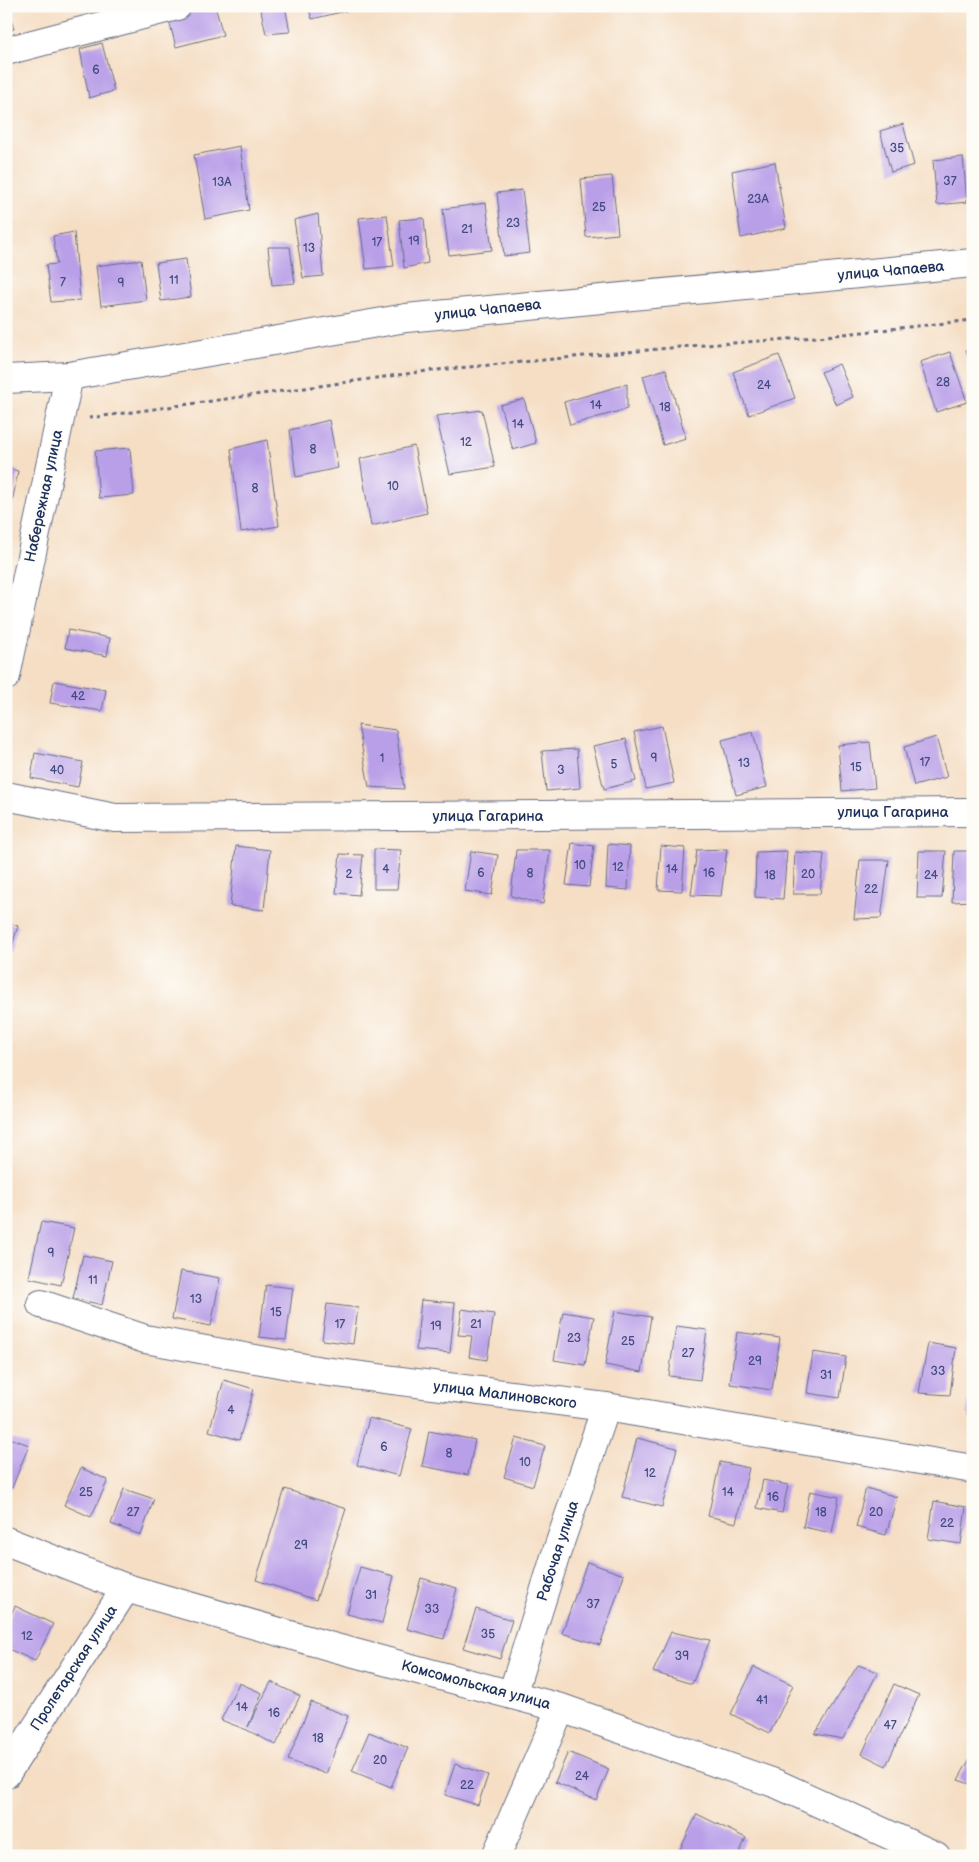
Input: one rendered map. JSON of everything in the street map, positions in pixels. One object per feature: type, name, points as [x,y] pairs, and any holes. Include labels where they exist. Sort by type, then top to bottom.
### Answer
[{"type":"street","points":[[6,51],[177,6]]},
{"type":"street","name":"улица Чапаева","points":[[6,379],[69,376],[406,318],[973,263]]},
{"type":"street","name":"Набережная улица","points":[[6,676],[69,376]]},
{"type":"street","name":"улица Гагарина","points":[[6,796],[114,818],[973,812]]},
{"type":"street","name":"улица Малиновского","points":[[41,1304],[145,1339],[322,1372],[606,1407],[973,1469]]},
{"type":"street","name":"Рабочая улица","points":[[512,1695],[555,1557],[606,1407]]},
{"type":"street","name":"Комсомольская улица","points":[[6,1542],[126,1588],[332,1647],[561,1708],[777,1784],[936,1856]]},
{"type":"street","name":"Пролетарская улица","points":[[6,1774],[126,1588]]},
{"type":"street","points":[[496,1856],[561,1708]]},
{"type":"path","points":[[60,422],[427,371],[690,346],[817,337],[973,320]]},
{"type":"building","points":[[6,6],[14,29],[6,31]]},
{"type":"building","points":[[175,6],[215,6],[223,35],[176,47],[166,9]]},
{"type":"building","points":[[260,6],[285,6],[290,32],[266,34]]},
{"type":"building","points":[[308,6],[361,6],[362,7],[312,19]]},
{"type":"building","points":[[102,43],[114,91],[89,98],[80,49]]},
{"type":"building","points":[[903,124],[914,165],[891,172],[880,131]]},
{"type":"building","points":[[240,146],[249,210],[205,219],[194,155]]},
{"type":"building","points":[[963,157],[967,202],[937,205],[933,160]]},
{"type":"building","points":[[775,162],[786,228],[741,238],[732,171]]},
{"type":"building","points":[[612,176],[618,234],[586,237],[581,179]]},
{"type":"building","points":[[522,190],[530,253],[504,256],[497,193]]},
{"type":"building","points":[[486,203],[492,250],[449,255],[443,209]]},
{"type":"building","points":[[318,214],[323,276],[303,278],[294,220]]},
{"type":"building","points":[[387,215],[394,266],[366,269],[359,218]]},
{"type":"building","points":[[424,218],[428,263],[404,268],[399,220]]},
{"type":"building","points":[[74,232],[80,300],[51,302],[46,265],[57,264],[53,236]]},
{"type":"building","points":[[268,247],[290,247],[295,283],[272,285]]},
{"type":"building","points":[[186,259],[191,297],[161,301],[156,263]]},
{"type":"building","points":[[141,260],[146,300],[101,306],[96,266]]},
{"type":"building","points":[[973,347],[973,369],[972,369],[966,350]]},
{"type":"building","points":[[950,352],[967,402],[936,412],[920,362]]},
{"type":"building","points":[[779,355],[795,398],[749,415],[733,372]]},
{"type":"building","points":[[839,364],[853,397],[836,405],[821,372]]},
{"type":"building","points":[[666,369],[686,438],[663,445],[643,376]]},
{"type":"building","points":[[627,384],[627,409],[570,425],[564,402]]},
{"type":"building","points":[[524,399],[536,443],[513,450],[500,405]]},
{"type":"building","points":[[482,410],[495,467],[450,474],[436,416]]},
{"type":"building","points":[[329,420],[338,468],[296,477],[290,430]]},
{"type":"building","points":[[267,440],[279,526],[241,532],[231,449]]},
{"type":"building","points":[[414,446],[427,513],[371,526],[360,459]]},
{"type":"building","points":[[130,448],[134,495],[99,498],[95,451]]},
{"type":"building","points":[[6,468],[18,471],[11,508],[6,507]]},
{"type":"building","points":[[68,630],[110,638],[107,656],[65,648]]},
{"type":"building","points":[[54,681],[106,690],[102,711],[50,703]]},
{"type":"building","points":[[358,725],[396,730],[404,789],[369,787]]},
{"type":"building","points":[[662,726],[674,783],[646,789],[634,732]]},
{"type":"building","points":[[753,732],[767,787],[736,795],[722,740]]},
{"type":"building","points":[[936,737],[947,777],[914,786],[904,747]]},
{"type":"building","points":[[626,739],[636,781],[604,789],[593,746]]},
{"type":"building","points":[[870,742],[875,788],[842,791],[838,745]]},
{"type":"building","points":[[577,749],[580,788],[546,791],[542,751]]},
{"type":"building","points":[[35,753],[83,762],[78,787],[31,778]]},
{"type":"building","points":[[572,843],[594,846],[589,887],[566,885]]},
{"type":"building","points":[[608,844],[630,846],[628,890],[606,888]]},
{"type":"building","points":[[236,846],[270,850],[264,910],[230,906]]},
{"type":"building","points":[[661,846],[685,848],[682,891],[658,890]]},
{"type":"building","points":[[374,849],[401,850],[397,889],[374,889]]},
{"type":"building","points":[[727,849],[721,896],[691,895],[697,850]]},
{"type":"building","points":[[516,850],[550,850],[543,904],[511,896]]},
{"type":"building","points":[[471,851],[498,855],[492,895],[465,891]]},
{"type":"building","points":[[787,851],[783,899],[755,897],[756,852]]},
{"type":"building","points":[[919,851],[946,851],[942,898],[917,898]]},
{"type":"building","points":[[954,851],[973,851],[973,901],[952,902]]},
{"type":"building","points":[[795,852],[824,854],[820,894],[793,894]]},
{"type":"building","points":[[340,854],[363,855],[359,895],[336,893]]},
{"type":"building","points":[[860,860],[889,860],[881,918],[854,919]]},
{"type":"building","points":[[6,922],[18,926],[10,952],[6,950]]},
{"type":"building","points":[[41,1222],[74,1228],[61,1285],[29,1278]]},
{"type":"building","points":[[83,1255],[112,1261],[102,1305],[73,1298]]},
{"type":"building","points":[[181,1271],[220,1278],[211,1326],[172,1319]]},
{"type":"building","points":[[266,1285],[293,1288],[286,1340],[259,1337]]},
{"type":"building","points":[[421,1300],[455,1303],[450,1353],[416,1350]]},
{"type":"building","points":[[327,1304],[358,1308],[353,1344],[322,1340]]},
{"type":"building","points":[[462,1309],[494,1314],[487,1360],[469,1357],[472,1336],[458,1335]]},
{"type":"building","points":[[615,1311],[651,1317],[642,1372],[605,1365]]},
{"type":"building","points":[[563,1312],[594,1317],[585,1365],[554,1360]]},
{"type":"building","points":[[676,1326],[707,1330],[700,1380],[669,1376]]},
{"type":"building","points":[[737,1332],[780,1338],[772,1390],[730,1384]]},
{"type":"building","points":[[928,1343],[956,1348],[950,1395],[919,1393]]},
{"type":"building","points":[[813,1352],[846,1357],[840,1398],[807,1393]]},
{"type":"building","points":[[971,1377],[973,1377],[973,1415],[967,1415]]},
{"type":"building","points":[[224,1380],[254,1389],[239,1440],[209,1431]]},
{"type":"building","points":[[369,1418],[412,1429],[399,1476],[357,1465]]},
{"type":"building","points":[[429,1431],[475,1440],[468,1475],[422,1466]]},
{"type":"building","points":[[7,1437],[29,1445],[12,1488],[6,1486]]},
{"type":"building","points":[[516,1438],[545,1446],[533,1486],[504,1477]]},
{"type":"building","points":[[637,1438],[677,1448],[662,1507],[622,1497]]},
{"type":"building","points":[[720,1462],[749,1468],[736,1523],[708,1516]]},
{"type":"building","points":[[81,1468],[108,1480],[91,1517],[64,1505]]},
{"type":"building","points":[[763,1480],[788,1485],[782,1513],[757,1508]]},
{"type":"building","points":[[866,1488],[897,1497],[886,1535],[856,1527]]},
{"type":"building","points":[[124,1489],[154,1499],[141,1535],[111,1524]]},
{"type":"building","points":[[285,1489],[346,1509],[316,1600],[256,1580]]},
{"type":"building","points":[[810,1491],[839,1497],[832,1533],[803,1527]]},
{"type":"building","points":[[934,1501],[966,1507],[961,1544],[928,1539]]},
{"type":"building","points":[[587,1562],[624,1575],[600,1645],[562,1633]]},
{"type":"building","points":[[360,1567],[394,1576],[382,1623],[347,1614]]},
{"type":"building","points":[[421,1578],[457,1588],[444,1639],[407,1629]]},
{"type":"building","points":[[15,1606],[53,1624],[35,1661],[6,1648],[6,1625]]},
{"type":"building","points":[[476,1609],[512,1620],[500,1659],[463,1648]]},
{"type":"building","points":[[671,1632],[710,1640],[692,1684],[653,1672]]},
{"type":"building","points":[[858,1665],[878,1672],[843,1739],[815,1734]]},
{"type":"building","points":[[754,1667],[793,1685],[770,1733],[731,1714]]},
{"type":"building","points":[[271,1682],[300,1696],[276,1745],[247,1730],[221,1720],[239,1683],[262,1693],[248,1727]]},
{"type":"building","points":[[894,1684],[919,1695],[886,1766],[862,1754]]},
{"type":"building","points":[[311,1702],[348,1716],[326,1774],[288,1760]]},
{"type":"building","points":[[369,1732],[408,1748],[391,1787],[352,1771]]},
{"type":"building","points":[[568,1752],[609,1769],[596,1800],[555,1782]]},
{"type":"building","points":[[973,1753],[973,1785],[958,1780]]},
{"type":"building","points":[[455,1764],[488,1775],[478,1805],[445,1795]]},
{"type":"building","points":[[697,1814],[746,1838],[738,1856],[677,1856]]}]
